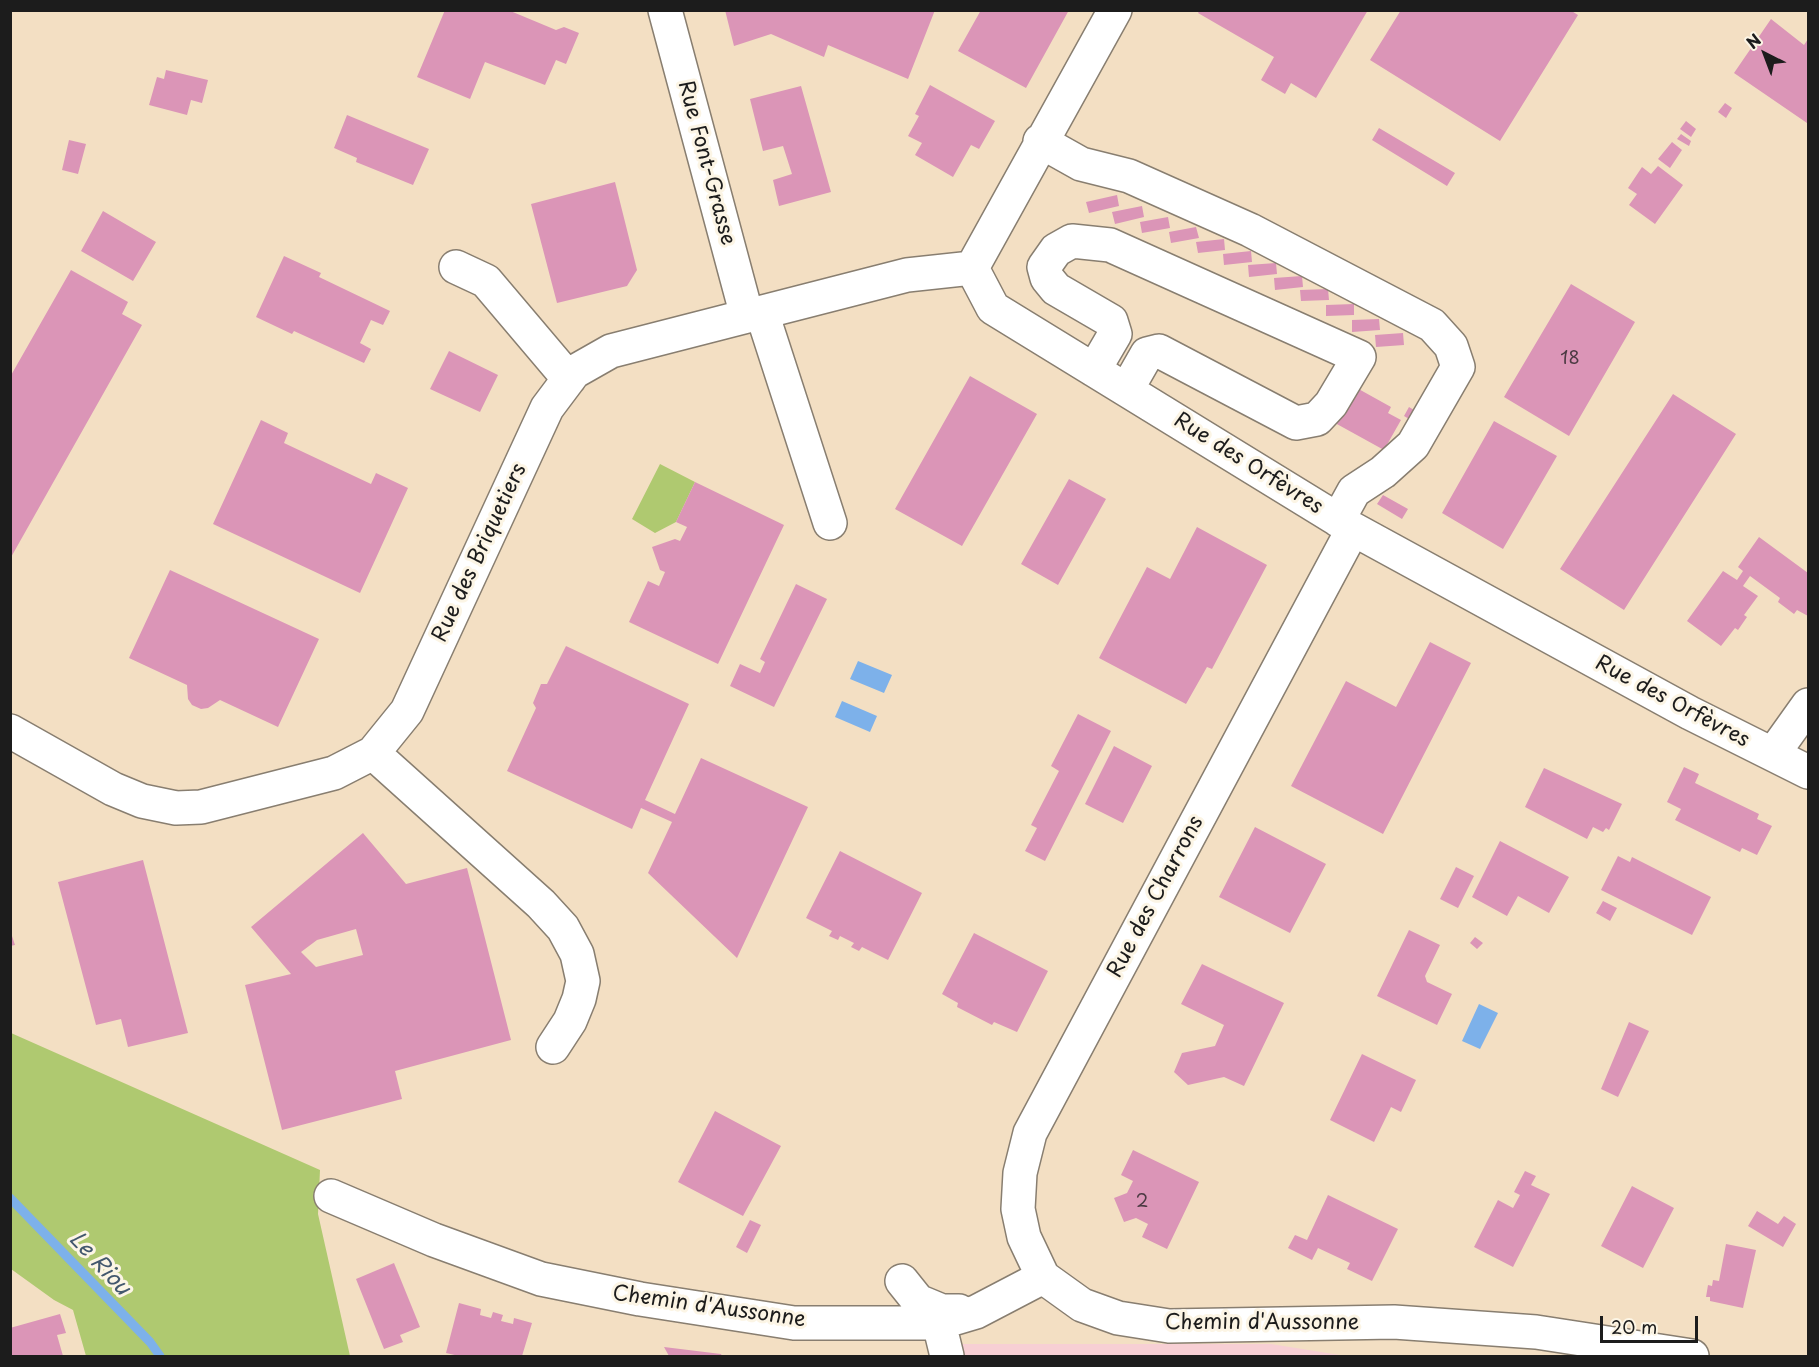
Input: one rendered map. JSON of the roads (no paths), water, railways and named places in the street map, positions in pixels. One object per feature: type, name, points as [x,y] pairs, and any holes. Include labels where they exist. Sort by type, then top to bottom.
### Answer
[{"type":"street","name":"Rue Font-Grasse","points":[[664,10],[755,315],[830,523]]},
{"type":"street","points":[[972,268],[1040,141],[1115,10]]},
{"type":"street","name":"Rue des Charrons","points":[[1040,141],[1081,164],[1129,176],[1250,230],[1432,325],[1450,346],[1458,367],[1413,445],[1383,471],[1354,491],[1345,524],[1030,1133],[1020,1173],[1018,1209],[1024,1237],[1043,1277]]},
{"type":"street","points":[[1094,370],[1115,334],[1111,321],[1056,289],[1047,278],[1044,267],[1056,250],[1072,241],[1110,245],[1359,357],[1332,404],[1317,418],[1296,423],[1159,351],[1147,354],[1127,389]]},
{"type":"street","points":[[456,267],[486,281],[569,379]]},
{"type":"street","name":"Rue des Briquetiers","points":[[10,731],[113,789],[142,801],[176,808],[201,807],[334,773],[372,753],[407,711],[547,408],[574,372],[611,351],[908,275],[972,268]]},
{"type":"street","name":"Rue des Orfèvres","points":[[972,268],[993,308],[1345,524],[1690,713],[1809,772]]},
{"type":"street","points":[[1773,754],[1809,705]]},
{"type":"street","points":[[372,753],[541,904],[563,928],[577,954],[583,981],[570,1021],[553,1047]]},
{"type":"street","name":"Chemin d'Aussonne","points":[[331,1196],[434,1240],[541,1279],[640,1299],[794,1323],[939,1323],[976,1312],[1043,1277],[1082,1305],[1118,1318],[1169,1326],[1394,1322],[1536,1332],[1692,1356]]},
{"type":"street","points":[[902,1281],[918,1301],[942,1311],[976,1312]]},
{"type":"street","points":[[939,1323],[947,1356]]},
{"type":"water","points":[[858,661],[892,675],[884,693],[850,679]]},
{"type":"water","points":[[842,701],[877,716],[870,732],[835,717]]},
{"type":"water","points":[[1479,1004],[1498,1013],[1480,1049],[1462,1041]]},
{"type":"waterway","name":"Le Riou","points":[[10,1198],[150,1342],[160,1356]]}]
